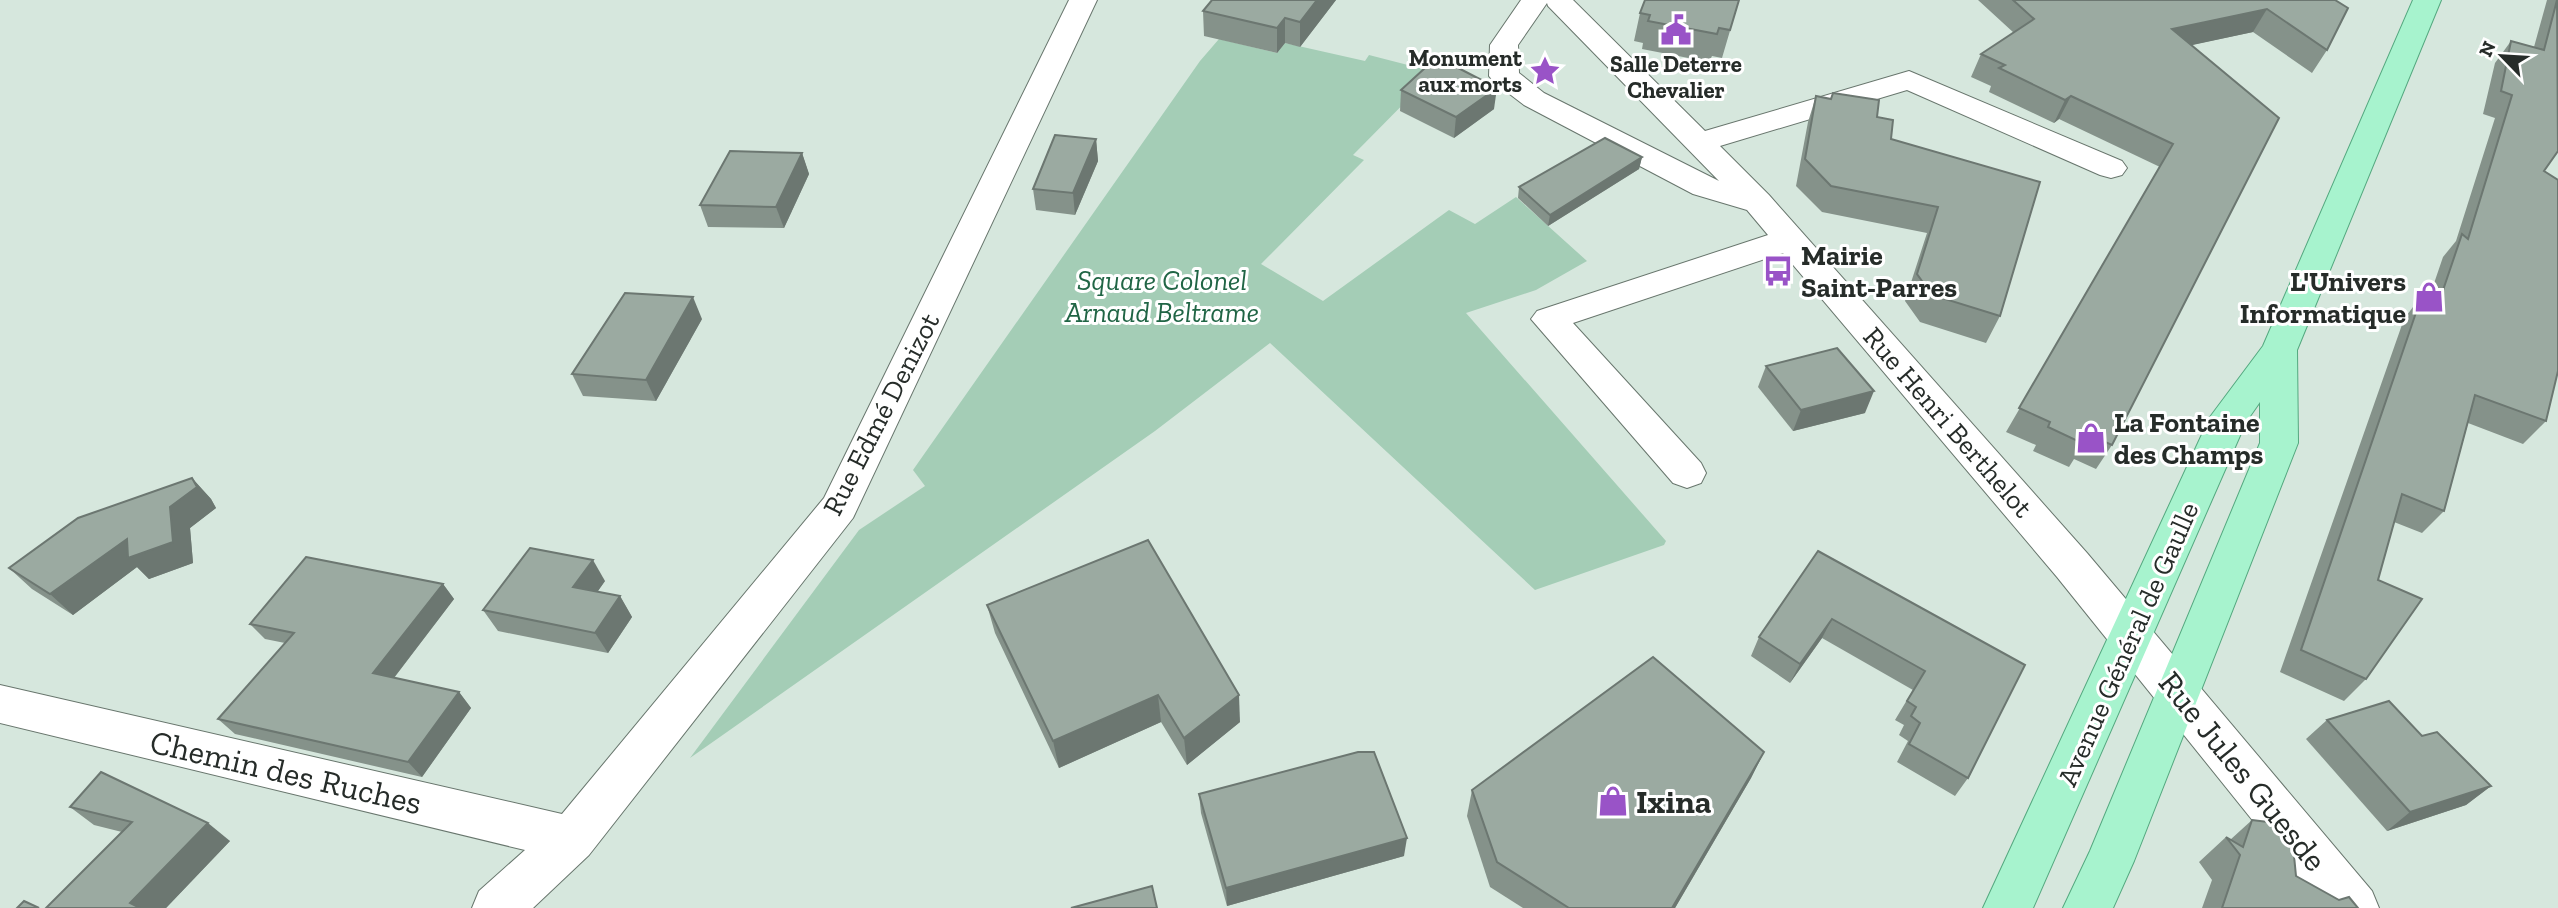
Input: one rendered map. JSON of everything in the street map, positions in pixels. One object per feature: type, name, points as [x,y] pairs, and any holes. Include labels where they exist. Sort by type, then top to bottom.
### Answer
[{"type":"main road","name":"Avenue Général de Gaulle","points":[[2008,908],[2229,417],[2279,350],[2427,0]]},
{"type":"main road","name":"Avenue Général de Gaulle","points":[[2088,908],[2179,692],[2279,443],[2279,350]]},
{"type":"street","name":"Rue Edmé Denizot","points":[[498,908],[572,839],[839,507],[1083,0]]},
{"type":"street","points":[[1535,0],[1503,45],[1504,76],[1534,99],[1704,187],[1758,202]]},
{"type":"street","name":"Rue Henri Berthelot","points":[[1558,0],[1758,202],[2130,635]]},
{"type":"street","points":[[1701,142],[1909,80],[2111,168]]},
{"type":"street","points":[[1687,473],[1549,319],[1790,239]]},
{"type":"street","name":"Rue Jules Guesde","points":[[2130,635],[2354,908]]},
{"type":"street","name":"Chemin des Ruches","points":[[0,704],[572,839]]},
{"type":"green space","name":"Square Colonel Arnaud Beltrame","points":[[1219,39],[1277,53],[1285,43],[1365,61],[1369,55],[1435,72],[1353,155],[1364,160],[1261,264],[1323,301],[1449,210],[1475,224],[1516,197],[1587,261],[1536,290],[1466,313],[1666,541],[1664,545],[1535,590],[1270,343],[1155,431],[690,758],[859,530],[925,486],[913,470],[1200,61]]},
{"type":"building","points":[[1212,0],[1317,0],[1300,22],[1285,18],[1277,28],[1203,11]]},
{"type":"building","points":[[1645,0],[1739,0],[1730,30],[1719,28],[1717,34],[1648,21],[1650,15],[1640,13]]},
{"type":"building","points":[[2013,0],[2335,0],[2348,8],[2327,50],[2267,9],[2172,29],[2279,118],[2112,445],[2089,435],[2084,444],[2048,427],[2050,422],[2019,408],[2173,144],[2071,96],[2065,100],[1999,68],[2005,65],[1981,54],[2034,19]]},
{"type":"building","points":[[2557,0],[2558,151],[2544,171],[2558,180],[2558,371],[2546,421],[2475,395],[2444,511],[2402,494],[2378,580],[2422,599],[2366,679],[2301,650],[2422,295],[2439,302],[2462,234],[2468,239],[2512,95],[2501,91],[2511,41],[2544,50]]},
{"type":"building","points":[[1437,57],[1497,88],[1456,117],[1401,90]]},
{"type":"building","points":[[1833,93],[1879,100],[1877,117],[1893,120],[1891,139],[2040,182],[2000,316],[1932,295],[1917,274],[1938,207],[1831,186],[1805,159],[1816,96],[1831,99]]},
{"type":"building","points":[[1055,135],[1096,139],[1073,193],[1033,189]]},
{"type":"building","points":[[1605,138],[1642,157],[1550,215],[1519,187]]},
{"type":"building","points":[[730,151],[802,153],[776,207],[700,205]]},
{"type":"building","points":[[625,293],[693,297],[646,380],[572,374]]},
{"type":"building","points":[[1837,348],[1874,391],[1801,410],[1766,366]]},
{"type":"building","points":[[192,478],[197,487],[170,507],[173,542],[128,558],[127,539],[50,594],[9,568],[78,518]]},
{"type":"building","points":[[1148,540],[1239,695],[1184,738],[1158,695],[1053,741],[987,605]]},
{"type":"building","points":[[530,548],[593,560],[573,587],[620,596],[595,633],[483,610]]},
{"type":"building","points":[[1818,551],[2025,665],[1968,778],[1909,744],[1920,723],[1911,716],[1916,707],[1907,701],[1925,671],[1832,619],[1800,664],[1759,637]]},
{"type":"building","points":[[306,557],[443,584],[373,673],[459,692],[408,762],[218,719],[294,633],[250,624]]},
{"type":"building","name":"Ixina","points":[[1653,657],[1764,752],[1672,908],[1569,908],[1497,862],[1472,790]]},
{"type":"building","points":[[2389,701],[2422,736],[2437,732],[2491,786],[2410,812],[2327,720]]},
{"type":"building","points":[[1358,752],[1374,752],[1407,838],[1226,888],[1199,794]]},
{"type":"building","points":[[101,772],[208,823],[130,903],[140,908],[46,908],[132,822],[70,807]]},
{"type":"building","points":[[2252,820],[2291,825],[2296,876],[2339,900],[2349,897],[2358,908],[2222,908],[2240,855],[2226,837],[2243,847]]},
{"type":"building","points":[[1152,886],[1157,908],[1071,908]]},
{"type":"building","points":[[24,901],[39,908],[17,908]]},
{"type":"place","name":"Salle Deterre Chevalier","points":[[1676,30]]},
{"type":"place","name":"Monument aux morts","points":[[1545,71]]},
{"type":"place","name":"Mairie Saint-Parres","points":[[1778,271]]},
{"type":"place","name":"L'Univers Informatique","points":[[2429,297]]},
{"type":"place","name":"La Fontaine des Champs","points":[[2091,438]]},
{"type":"place","name":"Ixina","points":[[1613,801]]}]
